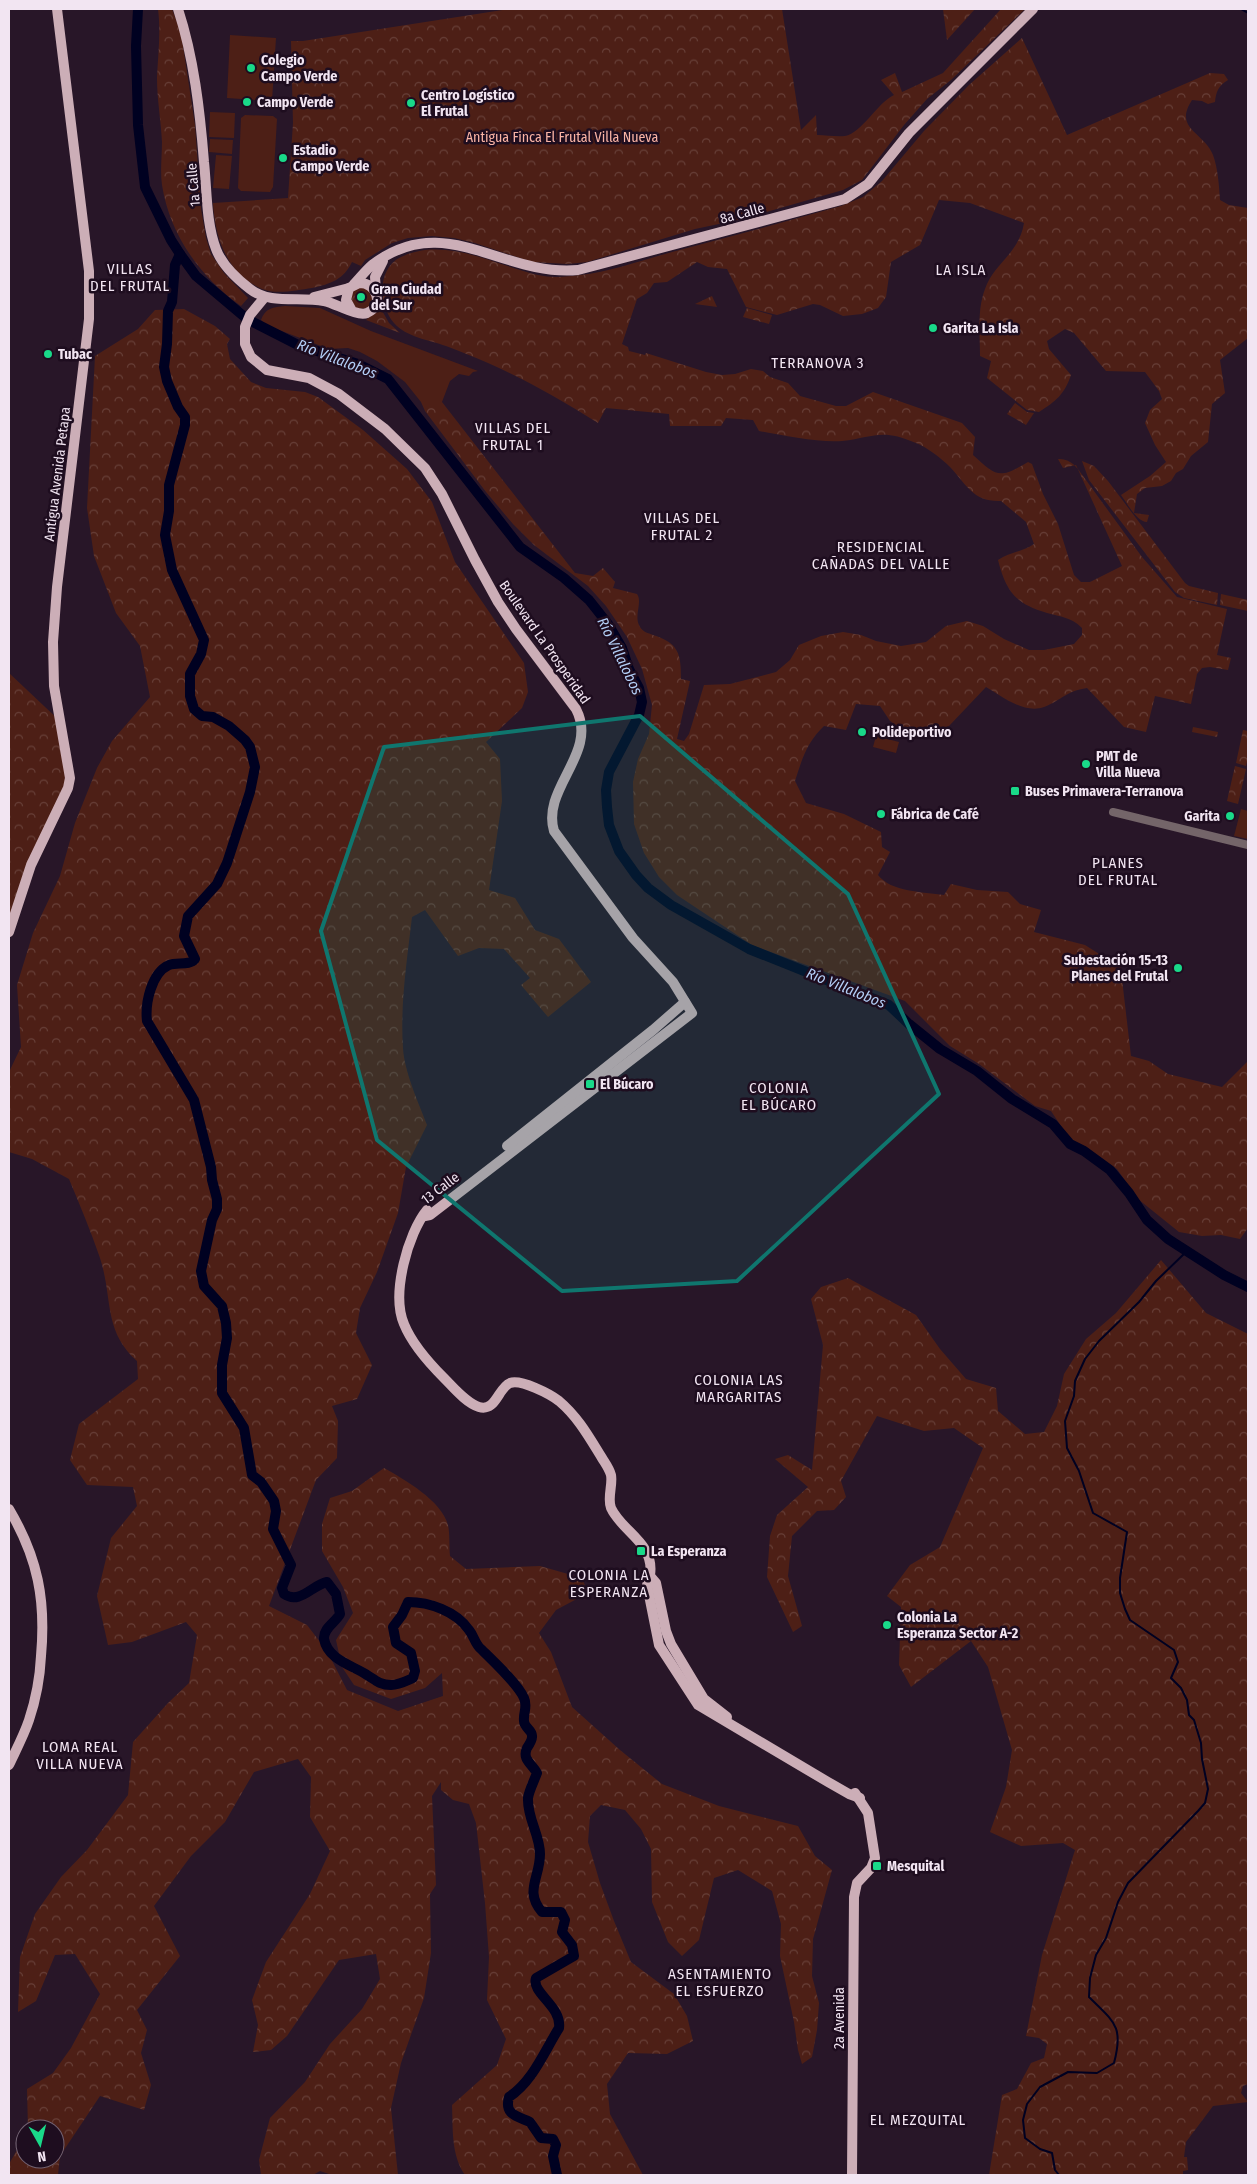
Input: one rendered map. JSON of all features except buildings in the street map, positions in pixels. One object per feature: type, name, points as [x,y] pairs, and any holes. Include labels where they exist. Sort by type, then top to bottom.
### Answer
[{"type":"main road","name":"Antigua Avenida Petapa","points":[[9,932],[31,865],[68,788],[70,778],[53,677],[53,642],[57,587],[89,319],[89,271],[57,9]]},
{"type":"main road","name":"1a Calle","points":[[178,9],[186,32],[193,68],[214,243],[218,254],[229,269],[262,301]]},
{"type":"main road","name":"8a Calle","points":[[352,286],[368,268],[387,256],[412,245],[429,242],[447,242],[465,246],[536,268],[557,271],[578,270],[845,199],[868,184],[909,134],[1033,9]]},
{"type":"main road","points":[[306,298],[331,302],[361,314],[370,311],[376,303],[374,279],[376,272],[387,256]]},
{"type":"main road","points":[[262,301],[306,298],[366,284],[376,292]]},
{"type":"main road","points":[[352,286],[346,300],[352,311]]},
{"type":"main road","name":"Boulevard La Prosperidad","points":[[262,301],[247,319],[244,339],[251,357],[262,367],[314,380],[346,398],[391,435],[433,478],[490,588],[516,629],[569,700],[580,718],[582,731],[580,744],[554,805],[552,818],[554,832],[634,938],[673,982],[692,1013]]},
{"type":"main road","name":"13 Calle","points":[[685,1002],[653,1030],[439,1200],[426,1211],[425,1216],[430,1216],[692,1013]]},
{"type":"main road","name":"2a Avenida","points":[[425,1216],[412,1234],[403,1265],[401,1312],[408,1332],[422,1353],[439,1373],[476,1406],[483,1408],[489,1406],[508,1385],[516,1383],[546,1394],[575,1416],[610,1471],[612,1508],[646,1552],[650,1576],[647,1585],[659,1645],[698,1706],[849,1794],[860,1798],[867,1809],[875,1857],[871,1868],[856,1886],[853,1905],[852,2175]]},
{"type":"main road","points":[[9,1500],[9,1510],[24,1538],[36,1567],[40,1584],[44,1627],[32,1712],[9,1765]]},
{"type":"street","points":[[1113,812],[1248,845]]},
{"type":"highlighted area","points":[[640,716],[848,894],[939,1094],[737,1281],[562,1291],[377,1140],[321,931],[384,747]]},
{"type":"green space","points":[[158,9],[172,9],[181,33],[195,125],[201,209],[206,238],[211,254],[224,273],[248,298],[241,306],[212,282],[189,253],[172,221],[166,203],[161,180],[162,142],[157,86]]},
{"type":"green space","name":"Antigua Finca El Frutal Villa Nueva","points":[[509,9],[782,9],[801,130],[816,115],[817,135],[845,136],[851,134],[863,124],[882,104],[894,95],[881,80],[895,73],[902,92],[943,73],[1001,9],[1025,9],[951,80],[927,99],[904,125],[862,180],[843,190],[738,220],[695,229],[587,262],[568,264],[532,262],[475,243],[454,238],[432,236],[408,238],[392,243],[365,260],[361,266],[352,262],[341,277],[325,285],[312,288],[287,292],[268,291],[250,282],[240,274],[225,254],[220,242],[213,203],[288,198],[293,123],[291,41],[303,41]]},
{"type":"green space","points":[[943,9],[975,9],[947,40]]},
{"type":"green space","name":"Colegio Campo Verde","points":[[230,35],[276,38],[272,101],[227,98]]},
{"type":"green space","points":[[1022,38],[1067,135],[1210,73],[1224,74],[1228,80],[1218,90],[1215,102],[1208,104],[1192,100],[1187,110],[1186,118],[1192,130],[1209,147],[1213,155],[1220,200],[1229,205],[1248,208],[1248,338],[1220,360],[1225,393],[1212,404],[1208,442],[1191,456],[1183,469],[1176,473],[1171,481],[1162,486],[1145,488],[1137,494],[1134,513],[1149,515],[1147,522],[1136,516],[1121,495],[1150,476],[1166,462],[1155,445],[1145,423],[1150,410],[1162,399],[1159,391],[1145,372],[1106,371],[1074,333],[1065,329],[1047,341],[1049,349],[1071,375],[1059,397],[1039,412],[1027,410],[987,378],[991,361],[980,356],[982,297],[994,272],[1017,243],[1024,223],[970,203],[939,200],[920,245],[891,262],[886,297],[878,308],[862,314],[843,316],[820,305],[813,304],[777,315],[746,307],[727,269],[708,267],[697,262],[667,282],[654,283],[647,293],[637,299],[622,344],[628,347],[629,351],[645,355],[646,353],[706,372],[722,375],[735,374],[751,369],[763,371],[770,377],[788,383],[800,396],[836,406],[846,406],[873,392],[962,423],[975,437],[973,455],[993,471],[1004,473],[1028,462],[1032,464],[1043,494],[1058,524],[1074,575],[1081,582],[1090,582],[1122,566],[1078,469],[1142,557],[1177,597],[1227,609],[1217,655],[1231,658],[1228,670],[1210,667],[1202,668],[1197,674],[1191,704],[1155,696],[1146,732],[1124,727],[1087,688],[1069,693],[1044,707],[1036,709],[1021,706],[1007,700],[986,687],[949,726],[933,733],[908,733],[890,721],[880,706],[856,704],[846,730],[824,726],[813,738],[800,765],[795,781],[806,803],[844,814],[881,832],[882,847],[890,852],[878,875],[891,885],[908,890],[944,895],[951,884],[977,890],[1008,892],[1020,904],[1041,910],[1034,932],[1085,945],[1104,957],[1120,962],[1131,1056],[1149,1061],[1168,1074],[1222,1087],[1248,1061],[1248,1228],[1240,1239],[1221,1235],[1202,1236],[1179,1232],[1138,1199],[1117,1169],[1069,1138],[1051,1111],[1035,1106],[979,1064],[950,1046],[905,1001],[752,945],[677,895],[659,877],[644,853],[634,824],[633,782],[638,759],[649,734],[652,705],[642,669],[627,637],[606,606],[588,586],[534,545],[513,524],[486,492],[425,411],[421,402],[442,402],[575,573],[593,576],[603,568],[615,582],[613,588],[637,594],[639,601],[637,618],[640,627],[673,646],[679,656],[681,679],[690,681],[677,739],[684,741],[689,734],[704,685],[730,684],[776,672],[790,660],[799,645],[821,636],[843,632],[901,646],[926,642],[946,626],[967,621],[983,626],[1004,639],[1029,650],[1044,650],[1074,644],[1082,635],[1082,628],[1078,624],[1070,619],[1027,605],[1014,595],[1001,571],[998,560],[1034,544],[1026,522],[1001,501],[984,499],[971,491],[930,450],[904,438],[878,435],[842,441],[823,441],[759,431],[753,420],[726,418],[721,426],[670,426],[669,414],[606,408],[598,423],[544,391],[502,370],[457,350],[405,332],[394,323],[385,307],[383,297],[382,287],[384,278],[393,262],[418,251],[452,251],[470,254],[538,275],[553,277],[575,276],[614,269],[841,206],[863,197],[882,181],[924,131],[969,85]]},
{"type":"green space","points":[[210,112],[235,113],[234,138],[209,137]]},
{"type":"green space","points":[[245,115],[273,116],[277,119],[273,187],[270,192],[241,191],[238,188],[241,118]]},
{"type":"green space","points":[[210,139],[233,140],[232,154],[209,152]]},
{"type":"green space","points":[[216,155],[232,156],[229,189],[213,188]]},
{"type":"green space","points":[[362,285],[374,296],[370,308],[354,309],[348,295]]},
{"type":"green space","points":[[712,296],[717,307],[695,304]]},
{"type":"green space","points":[[285,306],[320,308],[371,331],[478,371],[473,372],[469,376],[459,374],[450,381],[442,402],[421,402],[405,382],[377,361],[360,352],[348,348],[329,349],[266,325],[261,320],[270,309]]},
{"type":"green space","points":[[380,307],[389,323],[400,333],[366,320]]},
{"type":"green space","points":[[747,308],[772,315],[769,324],[743,317]]},
{"type":"green space","points":[[184,309],[215,326],[230,339],[227,344],[230,359],[251,382],[266,388],[305,392],[318,397],[363,430],[407,469],[432,502],[455,562],[524,663],[528,692],[522,708],[486,742],[500,759],[502,801],[489,890],[515,898],[535,930],[559,939],[591,982],[548,1017],[521,985],[530,978],[504,949],[479,948],[458,956],[425,910],[412,917],[403,999],[403,1048],[409,1077],[427,1125],[406,1167],[398,1213],[377,1272],[360,1308],[356,1333],[372,1365],[357,1399],[332,1406],[338,1421],[337,1458],[316,1480],[269,1606],[307,1625],[327,1651],[347,1690],[398,1711],[443,1696],[442,1673],[425,1688],[391,1699],[354,1685],[342,1667],[336,1640],[353,1613],[343,1587],[322,1551],[322,1524],[330,1498],[352,1491],[384,1468],[402,1478],[438,1507],[448,1525],[450,1556],[466,1569],[540,1566],[582,1578],[588,1593],[556,1610],[539,1633],[551,1652],[572,1707],[662,1784],[719,1806],[798,1826],[815,1856],[832,1870],[813,1939],[812,1976],[819,2003],[817,2030],[812,2057],[802,2064],[780,1956],[781,1924],[772,1891],[738,1870],[714,1878],[699,1940],[682,1956],[668,1942],[652,1902],[651,1849],[641,1829],[625,1810],[601,1805],[590,1816],[588,1842],[600,1883],[631,1962],[674,1994],[687,2016],[693,2041],[667,2054],[628,2053],[607,2084],[610,2114],[643,2175],[465,2175],[460,2167],[455,2150],[452,2105],[497,2065],[506,2039],[487,2000],[489,1957],[476,1823],[469,1804],[453,1800],[441,1790],[441,1782],[432,1796],[436,1885],[430,1894],[431,1953],[424,1998],[401,2063],[391,2108],[398,2175],[332,2175],[320,2171],[313,2175],[261,2175],[259,2160],[270,2118],[305,2082],[330,2044],[362,2009],[380,1979],[376,1954],[339,1960],[287,2036],[271,2050],[253,2052],[258,2025],[252,2000],[266,1962],[310,1894],[330,1851],[310,1817],[311,1777],[298,1759],[254,1772],[225,1822],[191,1856],[154,1906],[180,1956],[137,2010],[147,2030],[141,2053],[151,2085],[144,2110],[100,2096],[65,2148],[65,2119],[28,2119],[27,2089],[53,2073],[71,2048],[100,1994],[75,1954],[55,1955],[36,2001],[18,2012],[20,1957],[35,1914],[61,1877],[87,1850],[128,1795],[133,1742],[189,1683],[197,1635],[186,1622],[132,1642],[108,1645],[97,1596],[111,1538],[137,1506],[133,1487],[87,1485],[70,1460],[79,1424],[138,1379],[137,1361],[126,1350],[114,1326],[100,1258],[69,1179],[32,1159],[9,1152],[9,1072],[21,1047],[17,985],[33,933],[60,876],[75,823],[97,768],[112,741],[150,697],[140,646],[116,613],[94,556],[87,508],[95,356],[138,329],[155,310]]},
{"type":"green space","points":[[1015,403],[1027,412],[1034,413],[1026,425],[1007,414]]},
{"type":"green space","points":[[1058,459],[1066,460],[1074,465],[1063,468]]},
{"type":"green space","points":[[1082,461],[1094,466],[1108,481],[1185,583],[1189,586],[1218,593],[1217,605],[1184,598],[1175,592],[1089,480]]},
{"type":"green space","points":[[1221,594],[1248,600],[1248,611],[1220,605]]},
{"type":"green space","points":[[9,673],[61,722],[67,787],[9,932]]},
{"type":"green space","points":[[1193,727],[1218,732],[1217,737],[1192,732]]},
{"type":"green space","points":[[1243,730],[1248,731],[1248,758],[1246,766],[1236,763]]},
{"type":"green space","points":[[876,736],[899,742],[896,753],[873,747]]},
{"type":"green space","points":[[1235,766],[1246,769],[1238,804],[1227,801]]},
{"type":"green space","points":[[1241,809],[1248,811],[1248,839],[1234,836]]},
{"type":"green space","points":[[1161,1260],[1206,1313],[1248,1334],[1248,2084],[1243,2086],[1241,2093],[1248,2102],[1213,2106],[1186,2142],[1184,2157],[1187,2157],[1188,2170],[1183,2171],[1183,2175],[989,2175],[1002,2095],[1017,2089],[1031,2063],[1044,2058],[1047,2044],[1039,2038],[1026,2036],[1042,1955],[1075,1850],[1063,1843],[1021,1846],[990,1832],[1006,1787],[1012,1750],[988,1667],[971,1641],[911,1687],[899,1665],[901,1607],[887,1596],[910,1565],[940,1547],[983,1448],[954,1428],[924,1431],[877,1416],[841,1481],[846,1497],[834,1510],[817,1511],[792,1536],[788,1576],[802,1626],[793,1632],[767,1577],[770,1536],[777,1515],[808,1487],[775,1459],[788,1455],[812,1470],[823,1345],[811,1299],[821,1287],[848,1278],[916,1315],[940,1349],[966,1379],[996,1388],[998,1411],[1025,1434],[1044,1432],[1057,1406],[1064,1374],[1086,1339],[1116,1313]]},
{"type":"green space","points":[[15,2154],[15,2169],[59,2169],[58,2175],[9,2175],[9,2164]]},
{"type":"waterway","name":"Río Villalobos","points":[[138,9],[136,46],[138,125],[145,187],[171,240],[196,276],[247,319],[298,345],[358,364],[388,379],[520,547],[564,578],[589,600],[608,624],[622,648],[629,669],[639,688],[642,702],[639,715],[609,772],[606,790],[607,807],[609,825],[619,851],[636,875],[648,888],[671,905],[749,949],[889,1005],[940,1049],[977,1071],[1012,1099],[1053,1124],[1070,1144],[1084,1151],[1110,1170],[1129,1193],[1147,1220],[1168,1239],[1224,1275],[1248,1287]]},
{"type":"waterway","points":[[1241,9],[1248,13]]},
{"type":"waterway","points":[[180,254],[175,265],[172,302],[168,311],[164,367],[167,381],[178,407],[185,417],[185,425],[169,485],[169,511],[165,535],[172,570],[204,640],[201,654],[190,674],[190,696],[194,709],[202,716],[213,717],[229,726],[245,740],[250,747],[255,767],[250,792],[227,863],[217,884],[188,916],[184,936],[195,959],[187,963],[169,965],[158,975],[148,998],[147,1021],[194,1100],[211,1167],[217,1209],[212,1220],[201,1271],[204,1286],[222,1306],[226,1323],[227,1338],[222,1365],[222,1393],[244,1428],[252,1475],[261,1482],[274,1501],[276,1511],[273,1529],[291,1565],[282,1588],[284,1594],[290,1597],[301,1596],[327,1582],[336,1594],[340,1614],[324,1635],[326,1646],[341,1661],[378,1682],[387,1685],[402,1683],[413,1678],[415,1671],[411,1653],[396,1643],[393,1627],[402,1615],[408,1602],[416,1602],[442,1609],[464,1623],[479,1647],[511,1680],[524,1698],[526,1704],[524,1723],[532,1735],[526,1755],[537,1773],[528,1798],[529,1813],[538,1840],[540,1854],[533,1891],[534,1897],[542,1912],[561,1912],[565,1920],[562,1932],[572,1945],[574,1956],[536,1978],[538,1989],[556,2013],[559,2020],[559,2028],[525,2083],[509,2097],[508,2108],[516,2116],[530,2122],[541,2138],[553,2139],[556,2145],[553,2156],[557,2175]]},
{"type":"waterway","points":[[1059,2175],[1055,2170],[1052,2153],[1040,2149],[1025,2138],[1023,2120],[1027,2104],[1040,2087],[1068,2072],[1097,2073],[1114,2063],[1118,2041],[1115,2025],[1089,1997],[1090,1978],[1096,1955],[1106,1938],[1118,1902],[1128,1883],[1205,1803],[1208,1789],[1201,1743],[1194,1720],[1189,1715],[1187,1700],[1181,1688],[1171,1678],[1178,1662],[1174,1650],[1130,1620],[1120,1593],[1120,1578],[1127,1532],[1093,1513],[1079,1471],[1067,1448],[1065,1421],[1074,1396],[1075,1381],[1085,1359],[1099,1341],[1186,1252]]},
{"type":"place","name":"Colegio Campo Verde","points":[[251,68]]},
{"type":"place","name":"Campo Verde","points":[[247,102]]},
{"type":"place","name":"Centro Logístico El Frutal","points":[[411,103]]},
{"type":"place","name":"Estadio Campo Verde","points":[[283,158]]},
{"type":"place","name":"Gran Ciudad del Sur","points":[[361,297]]},
{"type":"place","name":"Garita La Isla","points":[[933,328]]},
{"type":"place","name":"Tubac","points":[[48,354]]},
{"type":"place","name":"Polideportivo","points":[[862,732]]},
{"type":"place","name":"PMT de Villa Nueva","points":[[1086,764]]},
{"type":"place","name":"Buses Primavera-Terranova","points":[[1015,791]]},
{"type":"place","name":"Fábrica de Café","points":[[881,814]]},
{"type":"place","name":"Garita","points":[[1230,816]]},
{"type":"place","name":"Subestación 15-13 Planes del Frutal","points":[[1178,968]]},
{"type":"place","name":"El Búcaro","points":[[590,1084]]},
{"type":"place","name":"La Esperanza","points":[[641,1551]]},
{"type":"place","name":"Colonia La Esperanza Sector A-2","points":[[887,1625]]},
{"type":"place","name":"Mesquital","points":[[877,1866]]},
{"type":"district","name":"LA ISLA","points":[[961,270]]},
{"type":"district","name":"VILLAS DEL FRUTAL","points":[[130,278]]},
{"type":"district","name":"TERRANOVA 3","points":[[818,363]]},
{"type":"district","name":"VILLAS DEL FRUTAL 1","points":[[513,436]]},
{"type":"district","name":"VILLAS DEL FRUTAL 2","points":[[682,526]]},
{"type":"district","name":"RESIDENCIAL CAÑADAS DEL VALLE","points":[[881,556]]},
{"type":"district","name":"PLANES DEL FRUTAL","points":[[1118,872]]},
{"type":"district","name":"COLONIA EL BÚCARO","points":[[779,1096]]},
{"type":"district","name":"COLONIA LAS MARGARITAS","points":[[739,1388]]},
{"type":"district","name":"COLONIA LA ESPERANZA","points":[[609,1584]]},
{"type":"district","name":"LOMA REAL VILLA NUEVA","points":[[80,1756]]},
{"type":"district","name":"ASENTAMIENTO EL ESFUERZO","points":[[720,1982]]},
{"type":"district","name":"EL MEZQUITAL","points":[[918,2120]]}]
